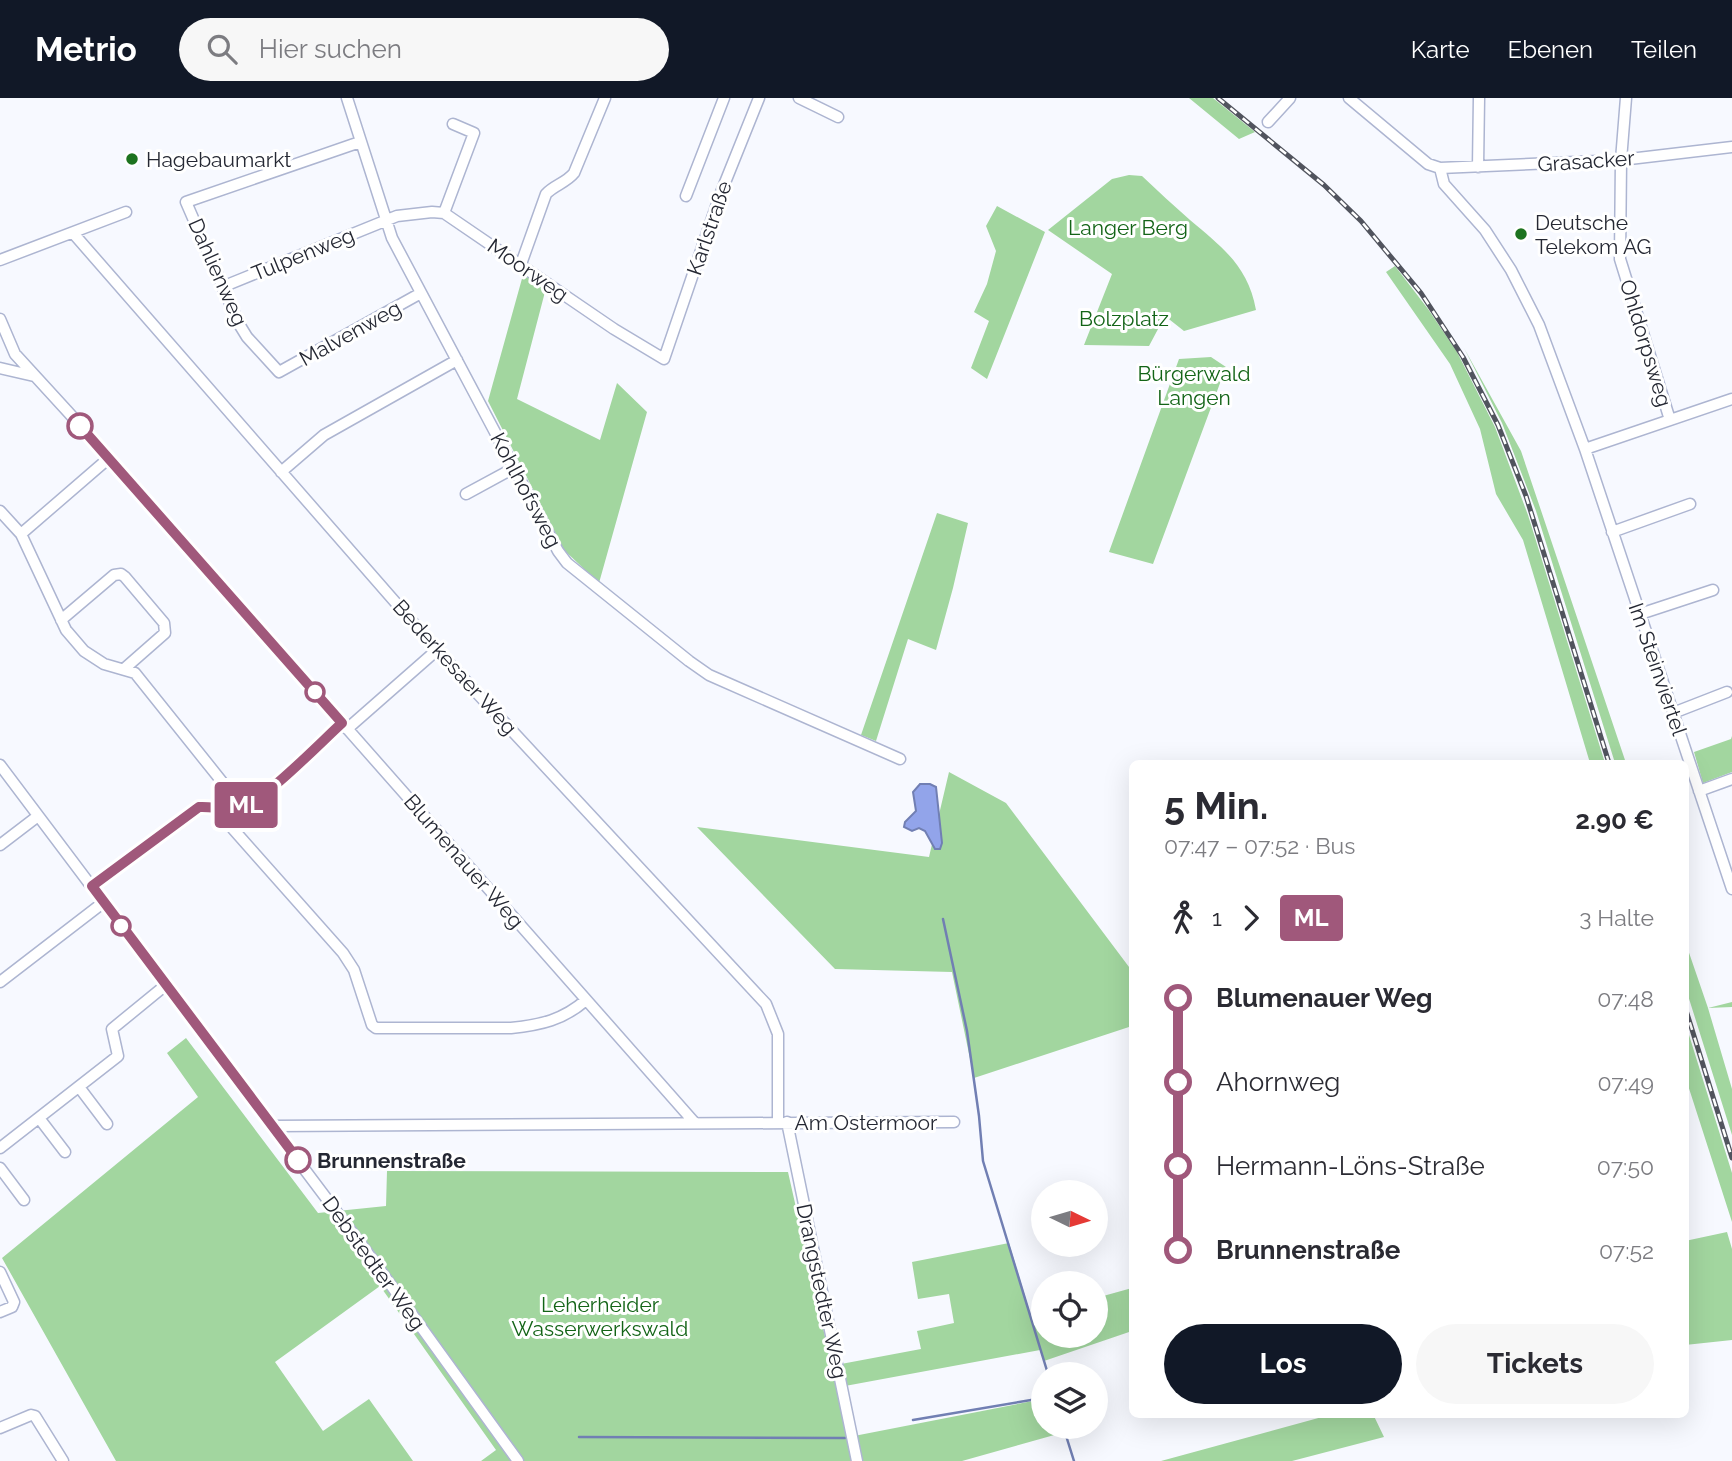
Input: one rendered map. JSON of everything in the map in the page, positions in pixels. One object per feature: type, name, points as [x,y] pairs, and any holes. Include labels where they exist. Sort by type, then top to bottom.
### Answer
[{"type":"street","name":"Kohlhofsweg","points":[[347,98],[385,222],[558,551],[567,563],[688,661],[734,688],[900,759]]},
{"type":"street","points":[[521,264],[546,194],[574,173],[604,98]]},
{"type":"street","points":[[686,196],[724,98]]},
{"type":"street","name":"Karlstraße","points":[[664,359],[720,195],[759,98]]},
{"type":"street","points":[[799,98],[838,117]]},
{"type":"street","points":[[1268,122],[1290,98]]},
{"type":"street","points":[[1349,98],[1428,164],[1440,168]]},
{"type":"street","points":[[1478,167],[1479,98]]},
{"type":"street","name":"Ohldorpsweg","points":[[1626,98],[1621,160],[1620,259],[1670,421]]},
{"type":"street","points":[[385,222],[397,216],[444,213],[474,132],[453,124]]},
{"type":"street","name":"Dahlienweg","points":[[279,372],[247,337],[222,287],[186,202],[360,142]]},
{"type":"street","name":"Grasacker","points":[[1440,168],[1621,160],[1732,147]]},
{"type":"street","name":"Im Steinviertel","points":[[1440,168],[1444,184],[1485,230],[1511,270],[1539,325],[1585,449],[1689,760]]},
{"type":"street","points":[[0,260],[126,212]]},
{"type":"street","name":"Moorweg","points":[[444,213],[614,329],[664,359]]},
{"type":"street","name":"Tulpenweg","points":[[222,287],[385,222]]},
{"type":"street","name":"Bederkesaer Weg","points":[[73,233],[438,650],[766,1004],[778,1034],[782,1122]]},
{"type":"street","name":"Malvenweg","points":[[279,372],[421,293]]},
{"type":"street","name":"Blumenauer Weg","points":[[0,318],[15,354],[694,1122]]},
{"type":"street","points":[[281,472],[324,435],[457,360]]},
{"type":"street","points":[[0,368],[35,376]]},
{"type":"street","points":[[1585,449],[1732,399]]},
{"type":"street","points":[[21,534],[108,458]]},
{"type":"street","points":[[466,494],[514,468]]},
{"type":"street","points":[[1612,532],[1690,504]]},
{"type":"street","points":[[0,511],[21,534],[66,630],[84,650],[104,664],[135,673],[223,783],[233,829],[355,970],[369,1020],[376,1028],[532,1026],[570,1013],[586,1000]]},
{"type":"street","points":[[61,620],[114,575],[117,573],[125,577],[164,623],[165,633],[124,669]]},
{"type":"street","points":[[1640,614],[1713,590]]},
{"type":"street","points":[[92,886],[199,807],[227,809],[255,802],[438,650]]},
{"type":"street","points":[[1673,713],[1727,692]]},
{"type":"street","name":"Im Steinviertel","points":[[1689,761],[1727,858],[1732,889]]},
{"type":"street","name":"Debstedter Weg","points":[[0,765],[273,1126],[518,1461]]},
{"type":"street","points":[[1699,791],[1732,779]]},
{"type":"street","points":[[0,845],[38,817]]},
{"type":"street","points":[[0,982],[104,902]]},
{"type":"street","points":[[0,1149],[118,1056],[112,1029],[167,984]]},
{"type":"street","points":[[79,1087],[107,1124]]},
{"type":"street","points":[[39,1118],[65,1152]]},
{"type":"street","points":[[273,1126],[782,1122]]},
{"type":"street","name":"Am Ostermoor","points":[[782,1122],[954,1122]]},
{"type":"street","name":"Drangstedter Weg","points":[[782,1122],[857,1461]]},
{"type":"street","points":[[0,1168],[24,1200]]},
{"type":"street","points":[[0,1272],[15,1302],[12,1307],[0,1312]]},
{"type":"street","points":[[0,1427],[35,1416],[63,1461]]},
{"type":"green space","points":[[1189,98],[1213,98],[1255,132],[1239,139]]},
{"type":"green space","name":"Langer Berg","points":[[1129,175],[1142,176],[1223,249],[1247,281],[1256,310],[1184,331],[1165,316],[1149,346],[1084,345],[1112,274],[1048,230],[1112,179]]},
{"type":"green space","points":[[997,206],[1045,232],[987,379],[971,368],[989,321],[974,312],[987,284],[996,251],[986,226]]},
{"type":"green space","points":[[1395,266],[1428,309],[1457,352],[1495,427],[1528,515],[1604,760],[1589,760],[1523,540],[1496,494],[1480,429],[1450,364],[1386,272]]},
{"type":"green space","points":[[523,275],[546,288],[517,399],[600,440],[617,383],[647,412],[599,583],[564,550],[488,401]]},
{"type":"green space","points":[[1464,348],[1521,451],[1625,760],[1614,760],[1536,511],[1502,423]]},
{"type":"green space","name":"Bürgerwald Langen","points":[[1211,357],[1226,367],[1153,564],[1109,552],[1179,359]]},
{"type":"green space","points":[[937,513],[968,523],[953,588],[936,650],[908,639],[876,741],[861,735]]},
{"type":"green space","points":[[1732,736],[1732,772],[1703,783],[1694,752],[1731,739]]},
{"type":"green space","points":[[949,772],[1006,803],[1129,967],[1129,1027],[974,1078],[952,972],[835,969],[697,827],[929,857]]},
{"type":"green space","points":[[1689,953],[1732,1089],[1732,1135],[1689,999]]},
{"type":"green space","points":[[1732,1002],[1732,1007],[1708,1008]]},
{"type":"green space","points":[[1689,1035],[1732,1173],[1732,1222],[1689,1088]]},
{"type":"green space","name":"Leherheider Wasserwerkswald","points":[[186,1038],[318,1213],[386,1206],[387,1171],[788,1172],[853,1461],[481,1461],[496,1450],[380,1286],[275,1362],[323,1431],[369,1399],[413,1461],[116,1461],[2,1258],[198,1097],[167,1053]]},
{"type":"green space","points":[[1727,1232],[1732,1249],[1732,1340],[1689,1345],[1689,1240]]},
{"type":"green space","points":[[1009,1243],[1031,1316],[1031,1348],[1082,1348],[1044,1361],[1040,1350],[845,1386],[841,1364],[921,1349],[917,1331],[954,1323],[949,1294],[918,1299],[912,1262]]},
{"type":"green space","points":[[1129,1289],[1129,1332],[1108,1339],[1108,1295]]},
{"type":"green space","points":[[1031,1401],[1031,1439],[1040,1439],[962,1461],[860,1461],[854,1436]]},
{"type":"green space","points":[[1318,1418],[1375,1418],[1384,1437],[1292,1461],[1161,1461]]},
{"type":"water","points":[[920,784],[936,787],[942,843],[940,849],[935,849],[925,831],[919,828],[912,831],[904,827],[905,822],[916,811],[913,792]]},
{"type":"waterway","points":[[943,919],[967,1031],[983,1161],[1044,1362]]},
{"type":"waterway","points":[[913,1420],[1031,1400]]},
{"type":"waterway","points":[[579,1437],[845,1438]]},
{"type":"waterway","points":[[1067,1439],[1074,1461]]},
{"type":"railway","points":[[1218,98],[1324,185],[1361,221],[1421,293],[1463,357],[1498,425],[1526,496],[1608,760]]},
{"type":"railway","points":[[1689,1020],[1732,1158]]},
{"type":"bus line","name":"ML","points":[[80,426],[342,723],[255,802],[227,809],[199,807],[92,886],[298,1160]]},
{"type":"place","name":"Hagebaumarkt","points":[[132,159]]},
{"type":"place","name":"Deutsche Telekom AG","points":[[1521,234]]},
{"type":"place","name":"Brunnenstraße","points":[[298,1160]]},
{"type":"park label","name":"Bolzplatz","points":[[1124,318]]}]
